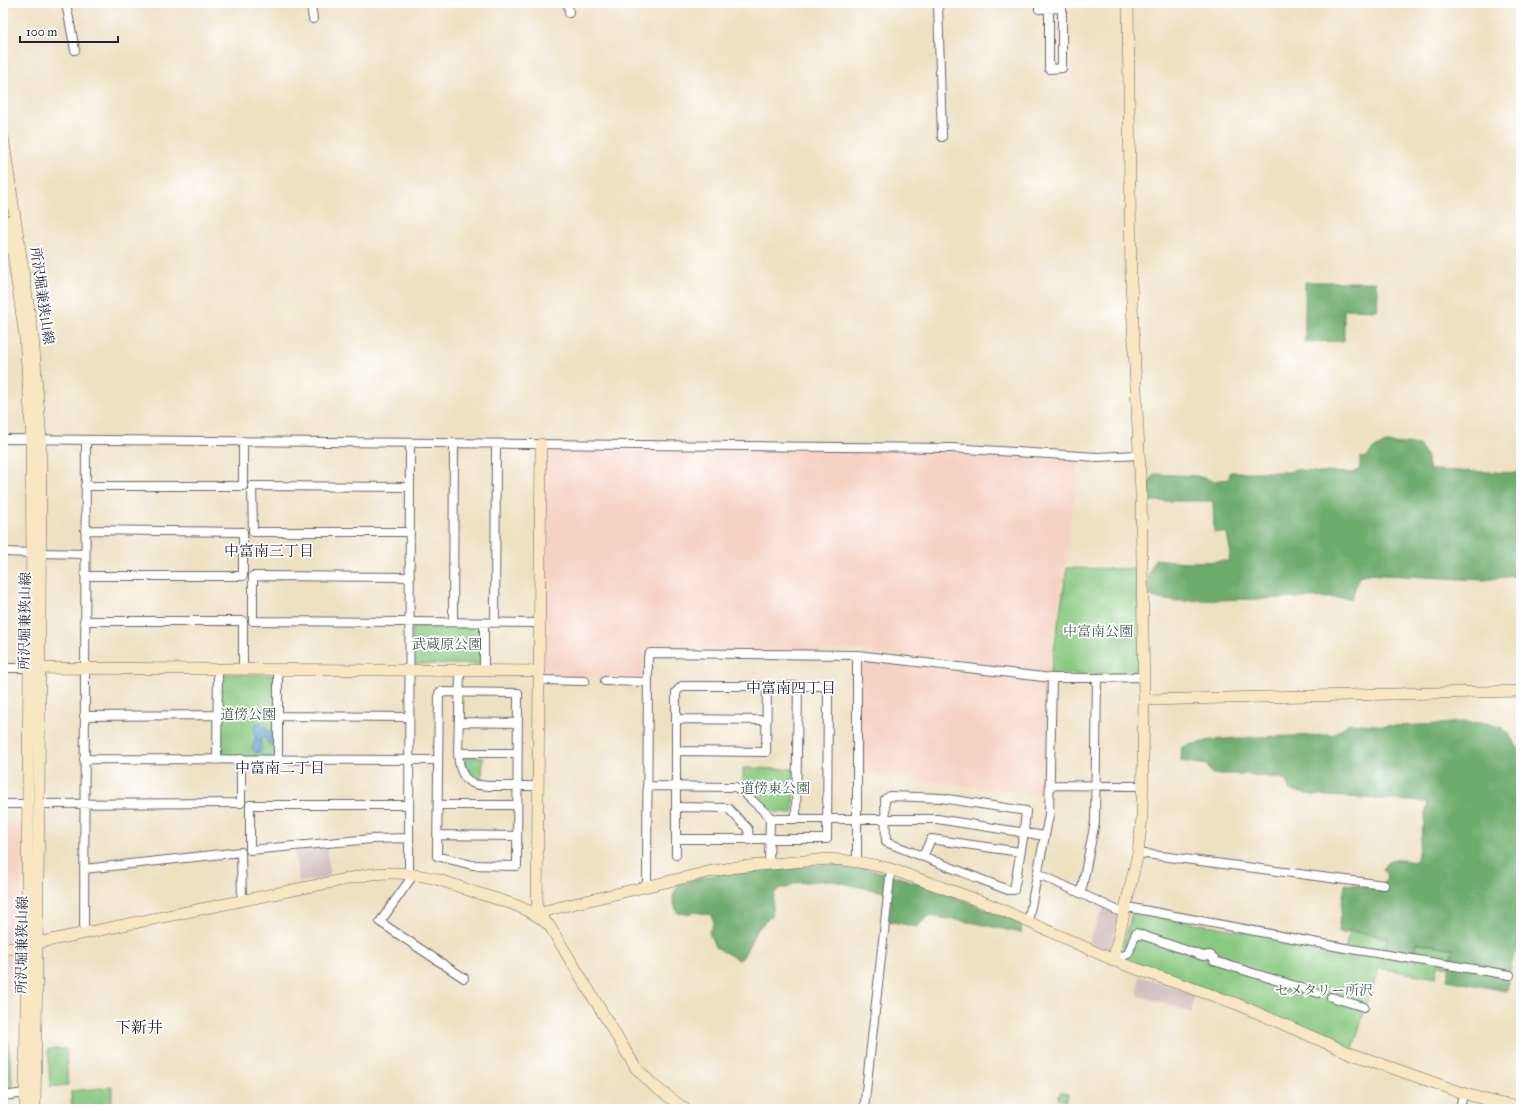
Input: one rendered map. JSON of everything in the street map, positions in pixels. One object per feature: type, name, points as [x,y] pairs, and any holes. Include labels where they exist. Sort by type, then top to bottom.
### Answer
[{"type":"street","points":[[66,3],[75,50]]},
{"type":"street","points":[[311,3],[313,19]]},
{"type":"street","points":[[568,3],[568,13]]},
{"type":"street","points":[[938,3],[942,137]]},
{"type":"street","points":[[1039,3],[1039,9],[1049,8],[1062,8],[1062,68],[1049,68],[1049,8]]},
{"type":"street","points":[[1118,958],[1138,854],[1142,818],[1144,700],[1139,456],[1131,282],[1128,3]]},
{"type":"street","name":"所沢堀兼狭山線","points":[[3,137],[33,337],[37,553],[34,668],[32,943],[34,1109]]},
{"type":"street","name":"所沢堀兼狭山線","points":[[3,188],[25,337],[36,440]]},
{"type":"street","points":[[3,439],[86,441],[950,448],[1098,457],[1139,456]]},
{"type":"street","points":[[84,933],[84,621],[86,441]]},
{"type":"street","points":[[85,486],[243,486],[243,442]]},
{"type":"street","points":[[410,443],[408,805],[411,874],[380,922],[464,978]]},
{"type":"street","points":[[453,622],[454,444]]},
{"type":"street","points":[[495,623],[496,444]]},
{"type":"street","points":[[538,915],[541,444]]},
{"type":"street","points":[[409,532],[253,532],[252,486],[410,487]]},
{"type":"street","points":[[85,530],[243,532],[243,576],[85,576]]},
{"type":"street","points":[[3,552],[85,554]]},
{"type":"street","points":[[409,577],[252,576],[253,621],[540,623]]},
{"type":"street","points":[[84,621],[243,621],[243,669]]},
{"type":"street","points":[[484,623],[484,671]]},
{"type":"street","points":[[647,887],[648,657],[650,654],[857,655],[1052,678],[1143,677]]},
{"type":"street","points":[[857,655],[857,862]]},
{"type":"street","points":[[3,668],[484,671],[585,681]]},
{"type":"street","points":[[217,760],[218,670]]},
{"type":"street","points":[[278,670],[278,759]]},
{"type":"street","points":[[460,671],[458,753],[461,773],[472,783],[481,786],[539,786]]},
{"type":"street","points":[[1028,922],[1049,814],[1051,785],[1052,678]]},
{"type":"street","points":[[1081,893],[1095,822],[1097,678]]},
{"type":"street","points":[[605,681],[648,682]]},
{"type":"street","points":[[676,839],[827,839],[828,692],[823,686],[682,686],[676,692],[676,719],[676,751],[676,786],[676,807],[676,839],[676,855]]},
{"type":"street","points":[[676,751],[766,752],[767,686]]},
{"type":"street","points":[[796,819],[798,686]]},
{"type":"street","points":[[1144,700],[1521,691]]},
{"type":"street","points":[[459,692],[518,693],[517,866],[472,865],[437,856],[439,693],[459,692]]},
{"type":"street","points":[[84,716],[217,715]]},
{"type":"street","points":[[278,716],[409,717]]},
{"type":"street","points":[[676,719],[767,720]]},
{"type":"street","points":[[459,722],[517,723]]},
{"type":"street","points":[[458,753],[517,753]]},
{"type":"street","points":[[84,759],[438,760]]},
{"type":"street","points":[[3,804],[241,803],[241,759]]},
{"type":"street","points":[[1051,785],[1142,786]]},
{"type":"street","points":[[647,786],[735,787],[742,791],[770,817],[775,819],[937,819],[1045,836]]},
{"type":"street","points":[[890,796],[941,798],[1026,811],[1014,890],[1008,890],[886,842],[886,819],[886,799],[890,796]]},
{"type":"street","points":[[408,805],[250,805],[250,850],[372,839],[409,838]]},
{"type":"street","points":[[438,805],[517,805]]},
{"type":"street","points":[[676,807],[728,808],[748,829],[749,840]]},
{"type":"street","points":[[769,864],[770,817]]},
{"type":"street","points":[[437,835],[517,836]]},
{"type":"street","points":[[924,856],[931,839],[1020,852]]},
{"type":"street","points":[[84,869],[241,852],[242,901]]},
{"type":"street","points":[[1138,854],[1384,885]]},
{"type":"street","points":[[538,915],[552,909],[708,872],[769,864],[829,859],[857,862],[891,869],[991,905],[1028,922],[1232,1002],[1347,1052],[1463,1092],[1497,1106],[1521,1107]]},
{"type":"street","points":[[864,1109],[891,869]]},
{"type":"street","points":[[1037,873],[1126,911],[1510,975]]},
{"type":"street","points":[[3,950],[371,874],[411,874],[438,880],[523,908],[538,915],[549,925],[636,1068],[654,1086],[685,1109]]},
{"type":"street","points":[[1118,958],[1128,954],[1136,933],[1203,956],[1210,955],[1214,958],[1214,961],[1318,993]]},
{"type":"street","name":"所沢堀兼狭山線","points":[[25,1109],[32,943]]},
{"type":"street","points":[[1331,997],[1364,1006]]},
{"type":"street","points":[[1460,1109],[1463,1092]]},
{"type":"street","points":[[3,1096],[25,1093]]},
{"type":"shaded area","points":[[544,447],[946,451],[1079,460],[1065,567],[1047,673],[858,651],[644,649],[644,677],[545,677],[545,665],[543,663]]},
{"type":"shaded area","points":[[862,658],[1047,680],[1049,682],[1048,796],[860,773],[860,660]]},
{"type":"shaded area","points":[[3,824],[22,824],[20,934],[14,941],[3,943]]},
{"type":"shaded area","points":[[327,847],[330,877],[299,883],[295,851]]},
{"type":"shaded area","points":[[1104,907],[1119,913],[1111,949],[1109,951],[1088,942]]},
{"type":"shaded area","points":[[8,955],[19,964],[19,996],[3,997],[3,956]]},
{"type":"shaded area","points":[[1139,976],[1194,993],[1192,1013],[1138,995]]},
{"type":"green space","points":[[1305,282],[1375,282],[1378,293],[1377,310],[1344,309],[1344,341],[1305,342]]},
{"type":"green space","points":[[1386,443],[1419,445],[1426,456],[1430,470],[1521,473],[1521,575],[1484,580],[1365,574],[1358,578],[1352,598],[1181,601],[1164,600],[1150,596],[1148,577],[1155,559],[1186,562],[1229,561],[1230,550],[1227,533],[1214,532],[1213,501],[1149,501],[1149,484],[1154,474],[1197,476],[1213,481],[1229,479],[1230,472],[1291,472],[1294,469],[1321,473],[1354,473],[1360,468],[1360,458],[1367,457],[1372,450]]},
{"type":"green space","name":"中富南公園","points":[[1067,568],[1139,569],[1139,674],[1050,674]]},
{"type":"green space","name":"武蔵原公園","points":[[480,625],[482,664],[412,664],[412,626]]},
{"type":"green space","name":"道傍公園","points":[[221,674],[275,675],[275,754],[273,757],[222,757],[220,755]]},
{"type":"green space","points":[[1461,722],[1486,723],[1503,728],[1520,751],[1521,755],[1521,943],[1515,952],[1507,991],[1447,980],[1453,949],[1417,942],[1414,958],[1384,954],[1388,937],[1349,930],[1345,934],[1338,931],[1345,884],[1383,887],[1387,876],[1383,869],[1389,862],[1405,860],[1413,862],[1417,859],[1428,802],[1312,795],[1290,790],[1285,779],[1246,774],[1212,774],[1207,765],[1181,761],[1182,747],[1211,740],[1333,735],[1349,723],[1405,726]]},
{"type":"green space","points":[[466,757],[483,758],[482,780],[471,777],[468,774],[464,763],[464,759]]},
{"type":"green space","name":"道傍東公園","points":[[743,768],[794,769],[793,813],[775,812],[768,808],[743,783]]},
{"type":"green space","points":[[843,864],[885,873],[924,885],[1012,919],[1022,925],[1021,933],[975,923],[929,916],[916,927],[889,921],[891,901],[883,892],[829,880],[795,883],[787,888],[779,888],[774,894],[771,916],[756,931],[743,957],[739,960],[715,947],[709,932],[714,922],[712,915],[695,912],[687,914],[678,913],[673,901],[673,896],[679,884],[699,878],[760,868]]},
{"type":"green space","name":"セメタリー所沢","points":[[1133,913],[1345,950],[1349,931],[1387,938],[1384,954],[1415,959],[1417,943],[1453,949],[1449,967],[1438,965],[1436,978],[1379,968],[1353,1048],[1124,960],[1121,954]]},
{"type":"green space","points":[[3,999],[13,1091],[3,1092]]},
{"type":"green space","points":[[48,1049],[66,1049],[68,1085],[50,1087]]},
{"type":"green space","points":[[112,1087],[112,1109],[72,1109],[71,1091]]},
{"type":"green space","points":[[1060,1092],[1068,1094],[1067,1101],[1058,1099]]},
{"type":"water","points":[[259,723],[269,732],[272,741],[271,745],[266,738],[262,737],[260,740],[260,752],[255,752],[252,749],[256,739],[254,730],[255,725]]},
{"type":"district","name":"中富南三丁目","points":[[269,551]]},
{"type":"district","name":"中富南四丁目","points":[[791,688]]},
{"type":"district","name":"中富南二丁目","points":[[280,768]]},
{"type":"district","name":"下新井","points":[[139,1027]]}]
